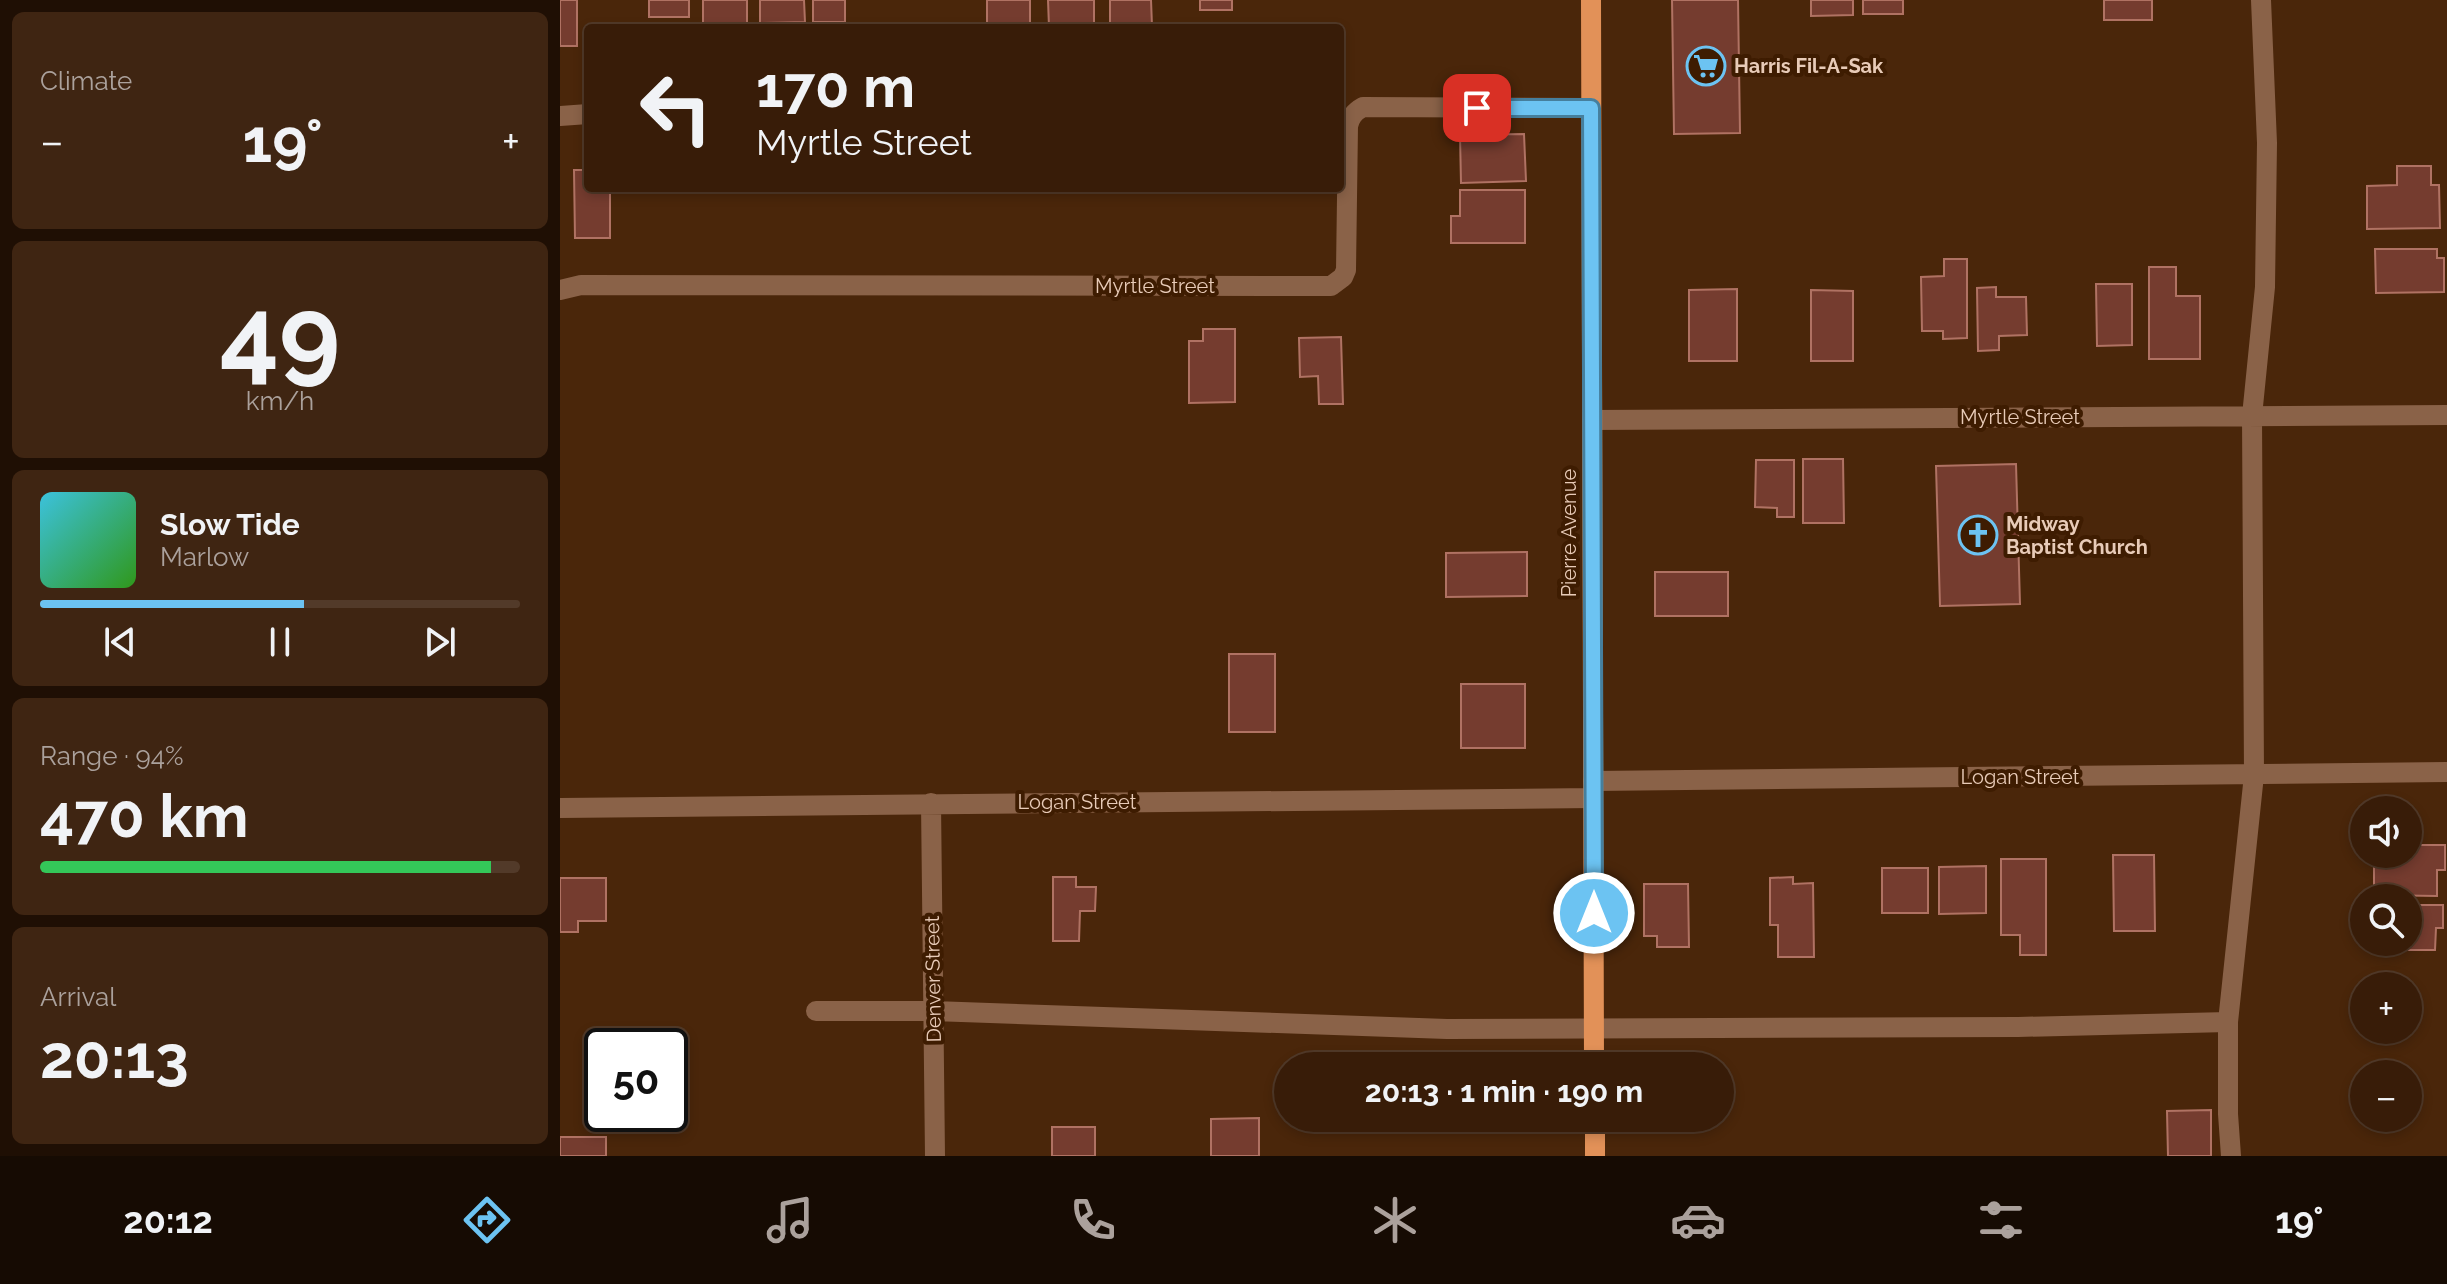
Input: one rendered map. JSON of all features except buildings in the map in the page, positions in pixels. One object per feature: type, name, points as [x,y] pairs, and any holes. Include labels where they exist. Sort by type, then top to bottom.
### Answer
[{"type":"main road","name":"Pierre Avenue","points":[[1591,0],[1594,1052]]},
{"type":"main road","points":[[1595,1132],[1595,1156]]},
{"type":"street","points":[[2231,1156],[2228,1022],[2254,775],[2252,416],[2265,273],[2267,143],[2261,0]]},
{"type":"street","name":"Myrtle Street","points":[[560,290],[581,285],[1331,286],[1343,277],[1346,270],[1346,114],[1363,107],[1591,108]]},
{"type":"street","points":[[560,116],[584,114]]},
{"type":"street","name":"Myrtle Street","points":[[1592,420],[2447,415]]},
{"type":"street","name":"Logan Street","points":[[560,808],[2447,772]]},
{"type":"street","name":"Denver Street","points":[[931,803],[935,1156]]},
{"type":"street","points":[[816,1011],[933,1011],[1447,1029],[1844,1029],[2228,1022]]},
{"type":"place","name":"Harris Fil-A-Sak","points":[[1706,66]]},
{"type":"place","name":"Midway Baptist Church","points":[[1978,535]]},
{"type":"route","points":[[1477,108],[1591,108],[1594,913]]}]
